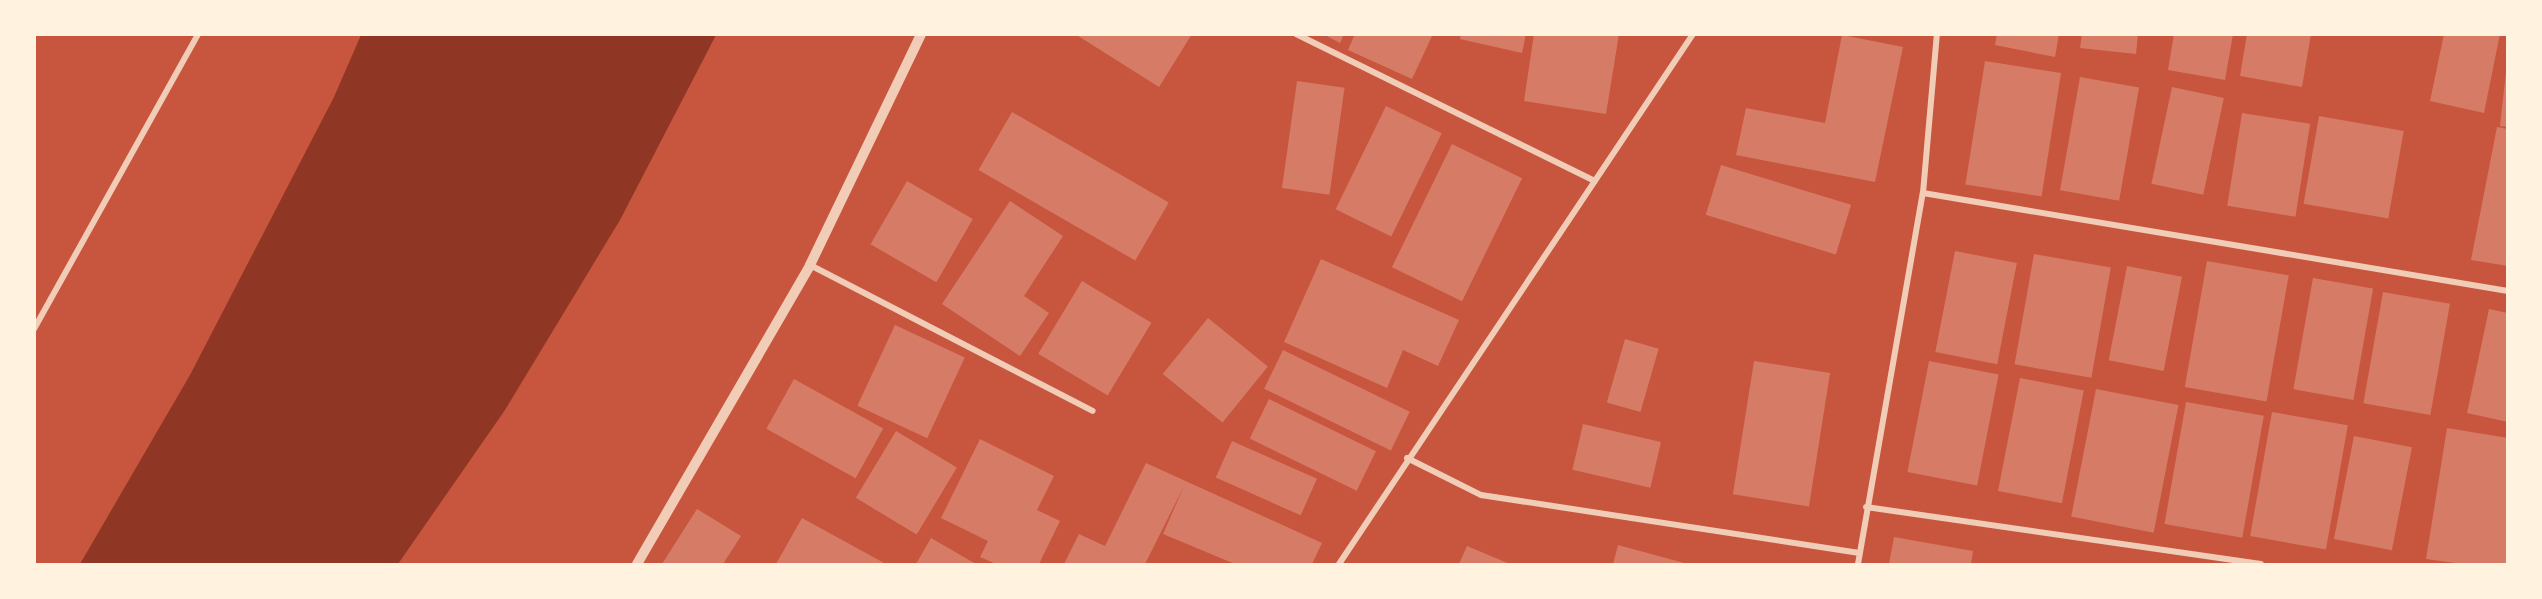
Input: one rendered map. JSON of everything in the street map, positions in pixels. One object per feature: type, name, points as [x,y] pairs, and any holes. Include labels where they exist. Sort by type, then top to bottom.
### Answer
[{"type":"street","points":[[34,329],[198,34]]},
{"type":"street","points":[[637,564],[810,265],[921,34]]},
{"type":"street","points":[[1296,34],[1595,181]]},
{"type":"street","points":[[1339,564],[1407,458],[1693,34]]},
{"type":"street","points":[[1858,564],[1866,507],[1923,193],[1937,34]]},
{"type":"street","points":[[1923,193],[2508,291]]},
{"type":"street","points":[[810,265],[1093,411]]},
{"type":"street","points":[[1407,458],[1481,495],[1860,553]]},
{"type":"street","points":[[1866,507],[2261,564]]},
{"type":"shaded area","points":[[361,35],[716,35],[620,220],[505,410],[398,564],[80,564],[190,375],[334,97]]},
{"type":"building","points":[[1075,34],[1192,34],[1159,87]]},
{"type":"building","points":[[1323,34],[1344,34],[1340,43]]},
{"type":"building","points":[[1355,34],[1433,34],[1412,79],[1348,50]]},
{"type":"building","points":[[1461,34],[1526,34],[1522,53],[1460,39]]},
{"type":"building","points":[[1534,34],[1619,34],[1606,114],[1524,101]]},
{"type":"building","points":[[1997,34],[2059,34],[2055,57],[1995,45]]},
{"type":"building","points":[[2082,34],[2138,34],[2136,54],[2080,48]]},
{"type":"building","points":[[2174,34],[2233,34],[2225,80],[2168,70]]},
{"type":"building","points":[[2247,34],[2311,34],[2302,87],[2240,76]]},
{"type":"building","points":[[2444,34],[2500,34],[2484,113],[2430,101]]},
{"type":"building","points":[[1842,35],[1903,47],[1875,182],[1736,155],[1746,108],[1825,123]]},
{"type":"building","points":[[1985,61],[2061,73],[2041,197],[1965,184]]},
{"type":"building","points":[[2506,72],[2508,72],[2508,127],[2500,126]]},
{"type":"building","points":[[2080,77],[2139,87],[2119,201],[2060,190]]},
{"type":"building","points":[[1297,81],[1345,88],[1330,195],[1282,188]]},
{"type":"building","points":[[2172,87],[2224,98],[2203,195],[2151,184]]},
{"type":"building","points":[[1386,106],[1442,133],[1391,237],[1336,209]]},
{"type":"building","points":[[1012,112],[1169,202],[1135,261],[978,170]]},
{"type":"building","points":[[2242,113],[2310,124],[2295,217],[2227,206]]},
{"type":"building","points":[[2319,116],[2404,131],[2388,219],[2304,204]]},
{"type":"building","points":[[2497,127],[2508,129],[2508,266],[2471,260]]},
{"type":"building","points":[[1452,144],[1522,178],[1462,301],[1392,267]]},
{"type":"building","points":[[1721,165],[1851,205],[1836,254],[1706,215]]},
{"type":"building","points":[[907,181],[973,219],[936,282],[870,244]]},
{"type":"building","points":[[1010,201],[1063,236],[1024,296],[1049,313],[1020,356],[942,304]]},
{"type":"building","points":[[1955,251],[2017,263],[1997,364],[1935,352]]},
{"type":"building","points":[[2034,254],[2111,268],[2091,378],[2015,364]]},
{"type":"building","points":[[1321,259],[1459,320],[1438,366],[1403,350],[1387,388],[1284,342]]},
{"type":"building","points":[[2207,261],[2289,275],[2267,401],[2185,387]]},
{"type":"building","points":[[2127,266],[2182,277],[2164,371],[2109,360]]},
{"type":"building","points":[[2313,278],[2373,289],[2353,400],[2293,389]]},
{"type":"building","points":[[1082,281],[1151,323],[1108,396],[1038,354]]},
{"type":"building","points":[[2383,292],[2450,304],[2430,415],[2363,403]]},
{"type":"building","points":[[2489,309],[2508,313],[2508,422],[2467,413]]},
{"type":"building","points":[[1208,318],[1268,366],[1223,422],[1163,374]]},
{"type":"building","points":[[895,325],[965,358],[927,438],[857,406]]},
{"type":"building","points":[[1625,339],[1659,349],[1640,412],[1607,402]]},
{"type":"building","points":[[1283,350],[1410,412],[1391,450],[1264,389]]},
{"type":"building","points":[[1754,361],[1830,373],[1809,506],[1733,494]]},
{"type":"building","points":[[1929,361],[1999,375],[1977,485],[1907,472]]},
{"type":"building","points":[[2020,378],[2084,390],[2062,503],[1998,491]]},
{"type":"building","points":[[794,379],[883,428],[856,478],[766,429]]},
{"type":"building","points":[[2096,389],[2178,405],[2154,533],[2071,517]]},
{"type":"building","points":[[1269,399],[1376,451],[1357,491],[1250,439]]},
{"type":"building","points":[[2186,402],[2264,416],[2242,538],[2164,524]]},
{"type":"building","points":[[2272,412],[2348,425],[2326,549],[2250,536]]},
{"type":"building","points":[[1583,424],[1661,442],[1650,488],[1572,470]]},
{"type":"building","points":[[2447,428],[2508,438],[2508,564],[2463,564],[2426,559]]},
{"type":"building","points":[[896,431],[957,468],[917,534],[856,498]]},
{"type":"building","points":[[2354,436],[2412,447],[2392,550],[2334,539]]},
{"type":"building","points":[[980,439],[1054,476],[1037,510],[1060,521],[1039,564],[996,564],[980,557],[988,541],[941,518]]},
{"type":"building","points":[[1232,441],[1317,479],[1301,515],[1216,478]]},
{"type":"building","points":[[1146,463],[1322,543],[1312,564],[1235,564],[1163,534],[1184,486],[1145,564],[1064,564],[1079,534],[1105,546]]},
{"type":"building","points":[[697,509],[741,536],[723,564],[662,564]]},
{"type":"building","points":[[802,518],[886,564],[776,564]]},
{"type":"building","points":[[1894,537],[1973,551],[1971,564],[1889,564]]},
{"type":"building","points":[[931,538],[976,564],[916,564]]},
{"type":"building","points":[[1618,545],[1688,564],[1613,564]]},
{"type":"building","points":[[1467,546],[1510,564],[1459,564]]}]
